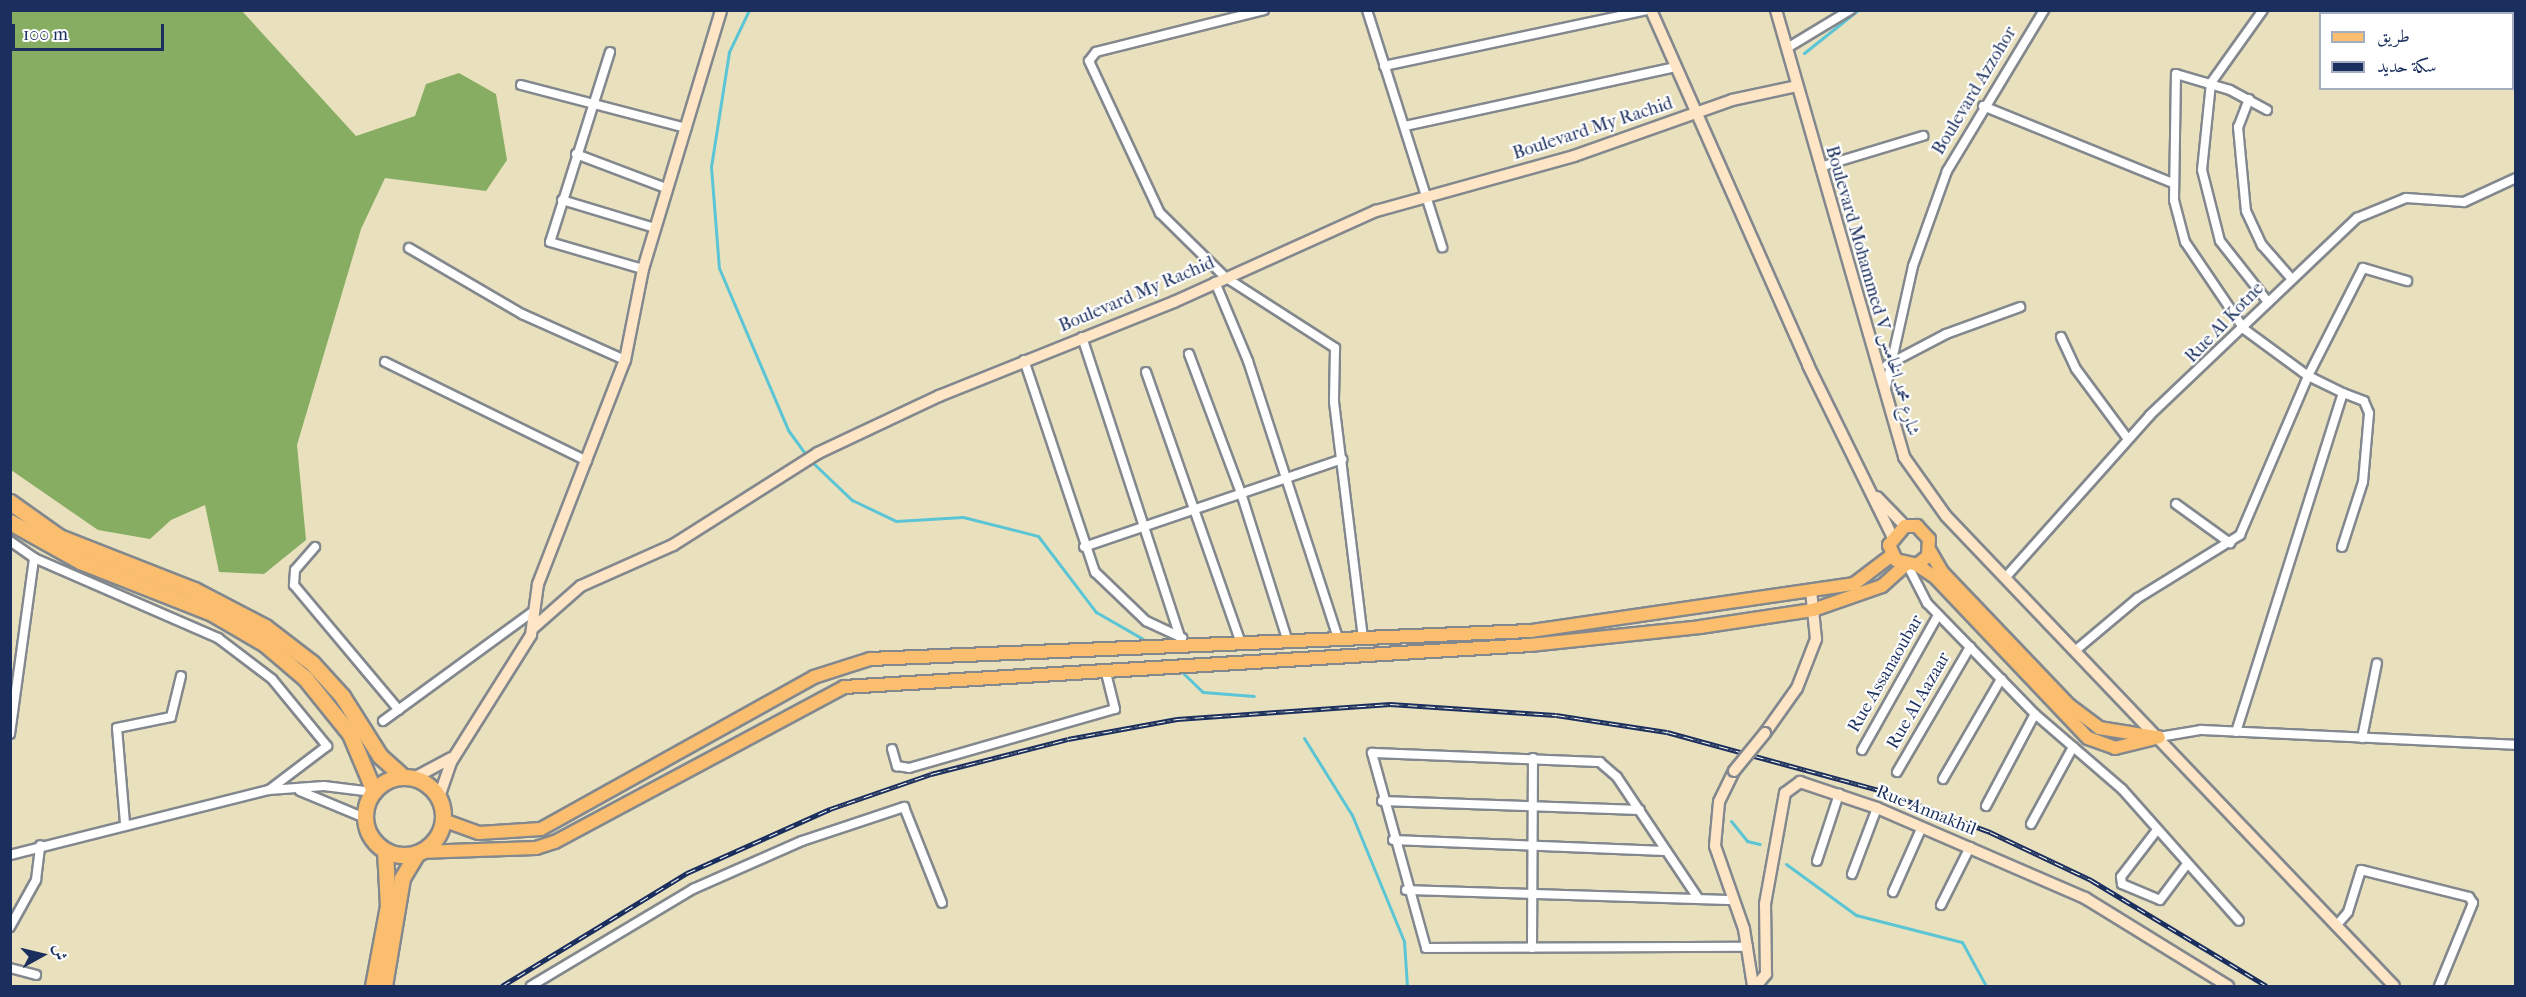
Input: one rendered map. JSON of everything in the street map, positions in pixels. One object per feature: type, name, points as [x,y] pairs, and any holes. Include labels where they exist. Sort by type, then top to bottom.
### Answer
[{"type":"highway","points":[[10,502],[59,537],[194,590],[265,627],[312,663],[342,696],[380,756],[438,796],[443,820],[436,840],[418,853],[402,878],[384,987]]},
{"type":"highway","points":[[10,522],[80,561],[212,613],[265,644],[305,678],[350,734],[374,791],[365,818],[371,837],[385,851],[418,853]]},
{"type":"highway","points":[[374,791],[408,777]]},
{"type":"highway","points":[[373,987],[388,906],[385,851]]},
{"type":"main road","points":[[443,820],[479,833],[542,829],[814,677],[870,659],[1181,640],[1240,641],[1531,631],[1854,584],[1875,573],[1892,555],[1892,536],[1905,526],[1926,533],[1930,551],[1942,572],[2069,705],[2099,728],[2159,737]]},
{"type":"main road","points":[[418,853],[536,848],[555,842],[844,687],[1105,669],[1530,645],[1813,610],[1882,586],[1930,551]]},
{"type":"main road","points":[[1892,555],[1936,578],[2088,738],[2115,748],[2159,737]]},
{"type":"street","points":[[438,796],[458,752],[532,629],[538,584],[625,360],[643,269],[721,10]]},
{"type":"street","points":[[1264,10],[1096,52],[1089,61],[1148,195],[1220,279],[1334,346],[1342,459],[1363,637]]},
{"type":"street","points":[[1367,10],[1428,195],[1442,247]]},
{"type":"street","points":[[1384,66],[1649,10],[1695,114],[1892,536]]},
{"type":"street","name":"Boulevard Mohammed V شارع محمد الخامس","points":[[1776,10],[1885,399],[1904,457],[1929,496],[2394,987]]},
{"type":"street","points":[[1787,48],[1850,10]]},
{"type":"street","name":"Boulevard Azzohor","points":[[1885,399],[1887,364],[1929,216],[1983,106],[2044,10]]},
{"type":"street","points":[[2258,12],[2211,83],[2202,155],[2206,204],[2220,241],[2268,302]]},
{"type":"street","points":[[610,52],[576,154],[550,243],[643,269]]},
{"type":"street","points":[[1405,126],[1676,67]]},
{"type":"street","points":[[2268,110],[2249,99],[2211,83],[2176,75],[2173,183],[2185,242],[2244,329],[2308,376],[2364,401],[2369,413],[2363,482],[2342,547]]},
{"type":"street","points":[[521,85],[592,107],[686,128]]},
{"type":"street","name":"Boulevard My Rachid","points":[[532,629],[570,592],[673,545],[818,453],[1024,360],[1220,279],[1360,217],[1428,195],[1574,156],[1695,114],[1797,86]]},
{"type":"street","points":[[2249,99],[2238,128],[2246,211],[2262,245],[2291,278]]},
{"type":"street","points":[[1983,106],[2173,183]]},
{"type":"street","points":[[1820,167],[1923,136]]},
{"type":"street","points":[[576,154],[666,188]]},
{"type":"street","name":"Rue Al Kotne","points":[[2005,578],[2128,439],[2244,329],[2291,278],[2357,218],[2387,202],[2464,202],[2516,178]]},
{"type":"street","points":[[562,200],[655,228]]},
{"type":"street","points":[[409,248],[522,314],[625,360]]},
{"type":"street","points":[[2076,650],[2138,598],[2240,535],[2308,376],[2363,268],[2407,282]]},
{"type":"street","points":[[1220,279],[1338,638]]},
{"type":"street","points":[[1887,364],[1946,334],[2020,307]]},
{"type":"street","points":[[1082,337],[1181,640]]},
{"type":"street","points":[[2061,337],[2076,369],[2128,439]]},
{"type":"street","points":[[1189,354],[1241,493],[1287,639]]},
{"type":"street","points":[[1024,360],[1084,547],[1095,572],[1118,599],[1156,628],[1181,640]]},
{"type":"street","points":[[385,362],[587,461]]},
{"type":"street","points":[[1146,372],[1240,641]]},
{"type":"street","points":[[2235,732],[2343,393]]},
{"type":"street","points":[[1084,547],[1194,512],[1284,477],[1342,459]]},
{"type":"street","points":[[1866,482],[1905,526]]},
{"type":"street","points":[[2176,504],[2230,543]]},
{"type":"street","points":[[10,541],[34,558],[218,638],[272,679],[327,746],[269,790]]},
{"type":"street","points":[[315,547],[295,570],[294,585],[399,710]]},
{"type":"street","points":[[10,735],[34,558]]},
{"type":"street","points":[[1910,566],[1938,615],[2034,714],[2073,747],[2157,830],[2240,921]]},
{"type":"street","points":[[1755,987],[1748,947],[1732,900],[1719,872],[1714,833],[1719,802],[1734,771],[1765,733],[1801,678],[1816,639],[1811,591]]},
{"type":"street","points":[[383,721],[534,611]]},
{"type":"street","name":"Rue Assanaoubar","points":[[1862,750],[1938,615]]},
{"type":"street","name":"Rue Al Aazaar","points":[[1897,772],[1970,647]]},
{"type":"street","points":[[2362,738],[2377,663]]},
{"type":"street","points":[[892,749],[897,766],[923,765],[1115,709],[1105,669]]},
{"type":"street","points":[[125,823],[117,728],[168,719],[182,676]]},
{"type":"street","points":[[1943,779],[2001,679]]},
{"type":"street","points":[[1986,806],[2034,714]]},
{"type":"street","points":[[2159,737],[2201,730],[2516,746]]},
{"type":"street","points":[[2031,824],[2073,747]]},
{"type":"street","points":[[1698,898],[1640,810],[1599,762],[1375,751],[1370,756],[1406,890],[1425,948],[1748,947]]},
{"type":"street","points":[[408,777],[458,752]]},
{"type":"street","points":[[1532,948],[1533,758]]},
{"type":"street","name":"Rue Annakhil","points":[[1755,987],[1766,974],[1765,904],[1787,788],[1800,782],[1877,808],[2085,898],[2228,987]]},
{"type":"street","points":[[291,789],[365,818]]},
{"type":"street","points":[[10,855],[125,823],[269,790],[374,791]]},
{"type":"street","points":[[1817,861],[1839,794]]},
{"type":"street","points":[[1382,801],[1533,803],[1640,810]]},
{"type":"street","points":[[531,987],[693,889],[802,841],[904,807],[942,903]]},
{"type":"street","points":[[1852,874],[1877,808]]},
{"type":"street","points":[[1893,892],[1922,827]]},
{"type":"street","points":[[2157,830],[2121,877],[2122,884],[2160,900],[2187,864]]},
{"type":"street","points":[[1393,840],[1533,848],[1665,851]]},
{"type":"street","points":[[10,927],[36,880],[40,845]]},
{"type":"street","points":[[1941,905],[1970,847]]},
{"type":"street","points":[[2336,926],[2348,912],[2361,870],[2469,897],[2473,903],[2439,987]]},
{"type":"street","points":[[1406,890],[1533,897],[1732,900]]},
{"type":"street","points":[[10,968],[36,975]]},
{"type":"green space","points":[[10,11],[242,11],[356,136],[415,116],[426,84],[459,73],[496,94],[507,160],[486,191],[385,178],[361,229],[297,445],[306,540],[264,574],[219,572],[205,505],[171,520],[150,539],[98,530],[11,470]]},
{"type":"waterway","points":[[749,10],[729,52],[711,167],[719,268],[788,430],[807,456]]},
{"type":"waterway","points":[[1804,53],[1858,10]]},
{"type":"waterway","points":[[811,461],[852,500],[896,521],[963,517],[1038,536],[1096,612],[1143,639]]},
{"type":"waterway","points":[[1181,671],[1203,692],[1254,696]]},
{"type":"waterway","points":[[1304,738],[1352,815],[1404,941],[1407,986]]},
{"type":"waterway","points":[[1731,821],[1747,841],[1760,844]]},
{"type":"waterway","points":[[1786,864],[1856,915],[1962,942],[1986,986]]},
{"type":"railway","points":[[502,986],[687,873],[830,809],[931,774],[1068,739],[1177,719],[1390,704],[1556,715],[1667,732],[1879,790],[1990,832],[2091,880],[2267,986]]}]
